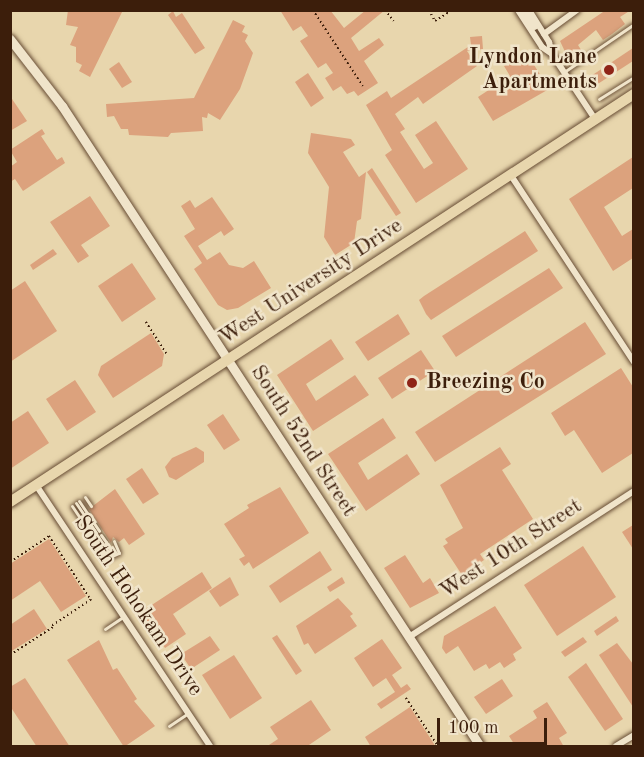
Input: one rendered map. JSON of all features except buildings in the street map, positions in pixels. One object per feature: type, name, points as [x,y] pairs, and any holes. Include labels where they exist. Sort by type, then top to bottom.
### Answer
[{"type":"main road","name":"South 52nd Street","points":[[10,39],[62,106],[480,747]]},
{"type":"main road","name":"West University Drive","points":[[10,502],[633,94]]},
{"type":"street","points":[[518,10],[542,47],[552,54]]},
{"type":"street","points":[[524,10],[538,31],[544,34]]},
{"type":"street","points":[[529,10],[544,34],[552,54],[596,119]]},
{"type":"street","points":[[544,34],[577,10]]},
{"type":"street","points":[[510,174],[633,362]]},
{"type":"street","name":"South Hohokam Drive","points":[[36,485],[210,747]]},
{"type":"street","name":"West 10th Street","points":[[409,637],[633,491]]},
{"type":"street","points":[[615,747],[633,735]]},
{"type":"lane","points":[[564,72],[633,24]]},
{"type":"lane","points":[[599,99],[633,77]]},
{"type":"lane","points":[[85,497],[91,506]]},
{"type":"lane","points":[[76,503],[97,535],[104,555],[109,558],[119,553],[114,541]]},
{"type":"lane","points":[[97,535],[106,543],[104,555]]},
{"type":"lane","points":[[105,629],[124,616]]},
{"type":"lane","points":[[169,726],[188,713]]},
{"type":"path","points":[[313,10],[363,86]]},
{"type":"path","points":[[385,10],[394,21]]},
{"type":"path","points":[[429,10],[435,21],[452,10]]},
{"type":"path","points":[[146,322],[167,354]]},
{"type":"path","points":[[10,562],[49,536],[91,600],[10,655]]},
{"type":"path","points":[[406,698],[438,747]]},
{"type":"place","name":"Lyndon Lane Apartments","points":[[609,70]]},
{"type":"place","name":"Breezing Co","points":[[412,383]]}]
